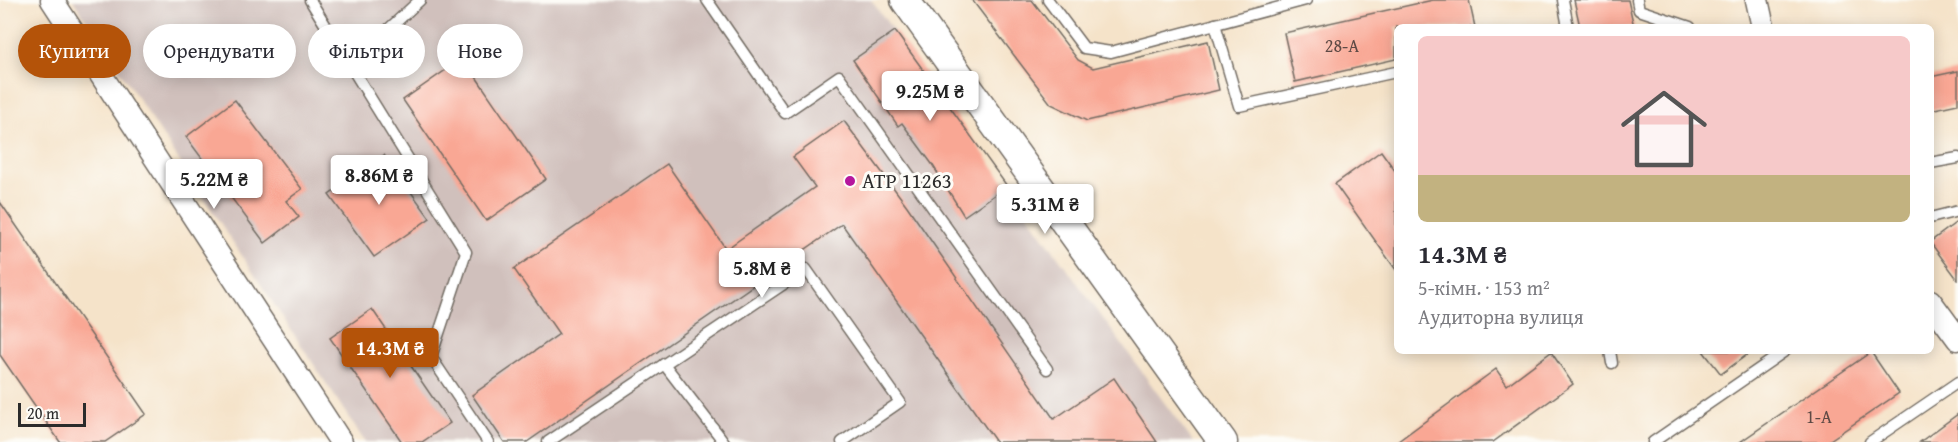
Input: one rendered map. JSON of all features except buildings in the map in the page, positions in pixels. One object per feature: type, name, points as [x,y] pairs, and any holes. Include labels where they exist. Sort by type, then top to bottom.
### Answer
[{"type":"street","points":[[52,0],[341,442]]},
{"type":"street","points":[[907,0],[1222,442]]},
{"type":"street","points":[[1757,0],[1762,24]]},
{"type":"street","points":[[1934,306],[1958,339]]},
{"type":"lane","points":[[310,0],[325,24]]},
{"type":"lane","points":[[394,24],[420,0]]},
{"type":"lane","points":[[707,0],[785,113],[839,76],[1047,369]]},
{"type":"lane","points":[[1048,0],[1084,48],[1111,52],[1306,0]]},
{"type":"lane","points":[[1563,0],[1567,24]]},
{"type":"lane","points":[[1637,0],[1639,10],[1681,24]]},
{"type":"lane","points":[[1215,24],[1239,106],[1394,72]]},
{"type":"lane","points":[[358,78],[466,252],[431,357],[488,442]]},
{"type":"lane","points":[[1934,162],[1958,158]]},
{"type":"lane","points":[[1934,217],[1958,211]]},
{"type":"lane","points":[[549,442],[806,269],[900,402],[842,442]]},
{"type":"lane","points":[[1610,354],[1612,363]]},
{"type":"lane","points":[[1653,442],[1781,354]]},
{"type":"lane","points":[[664,364],[724,442]]},
{"type":"lane","points":[[1870,442],[1958,382]]},
{"type":"shaded area","points":[[73,0],[871,0],[1193,442],[365,442],[125,78],[131,78],[131,24],[89,24]]},
{"type":"place","name":"ATP 11263","points":[[850,181]]}]
